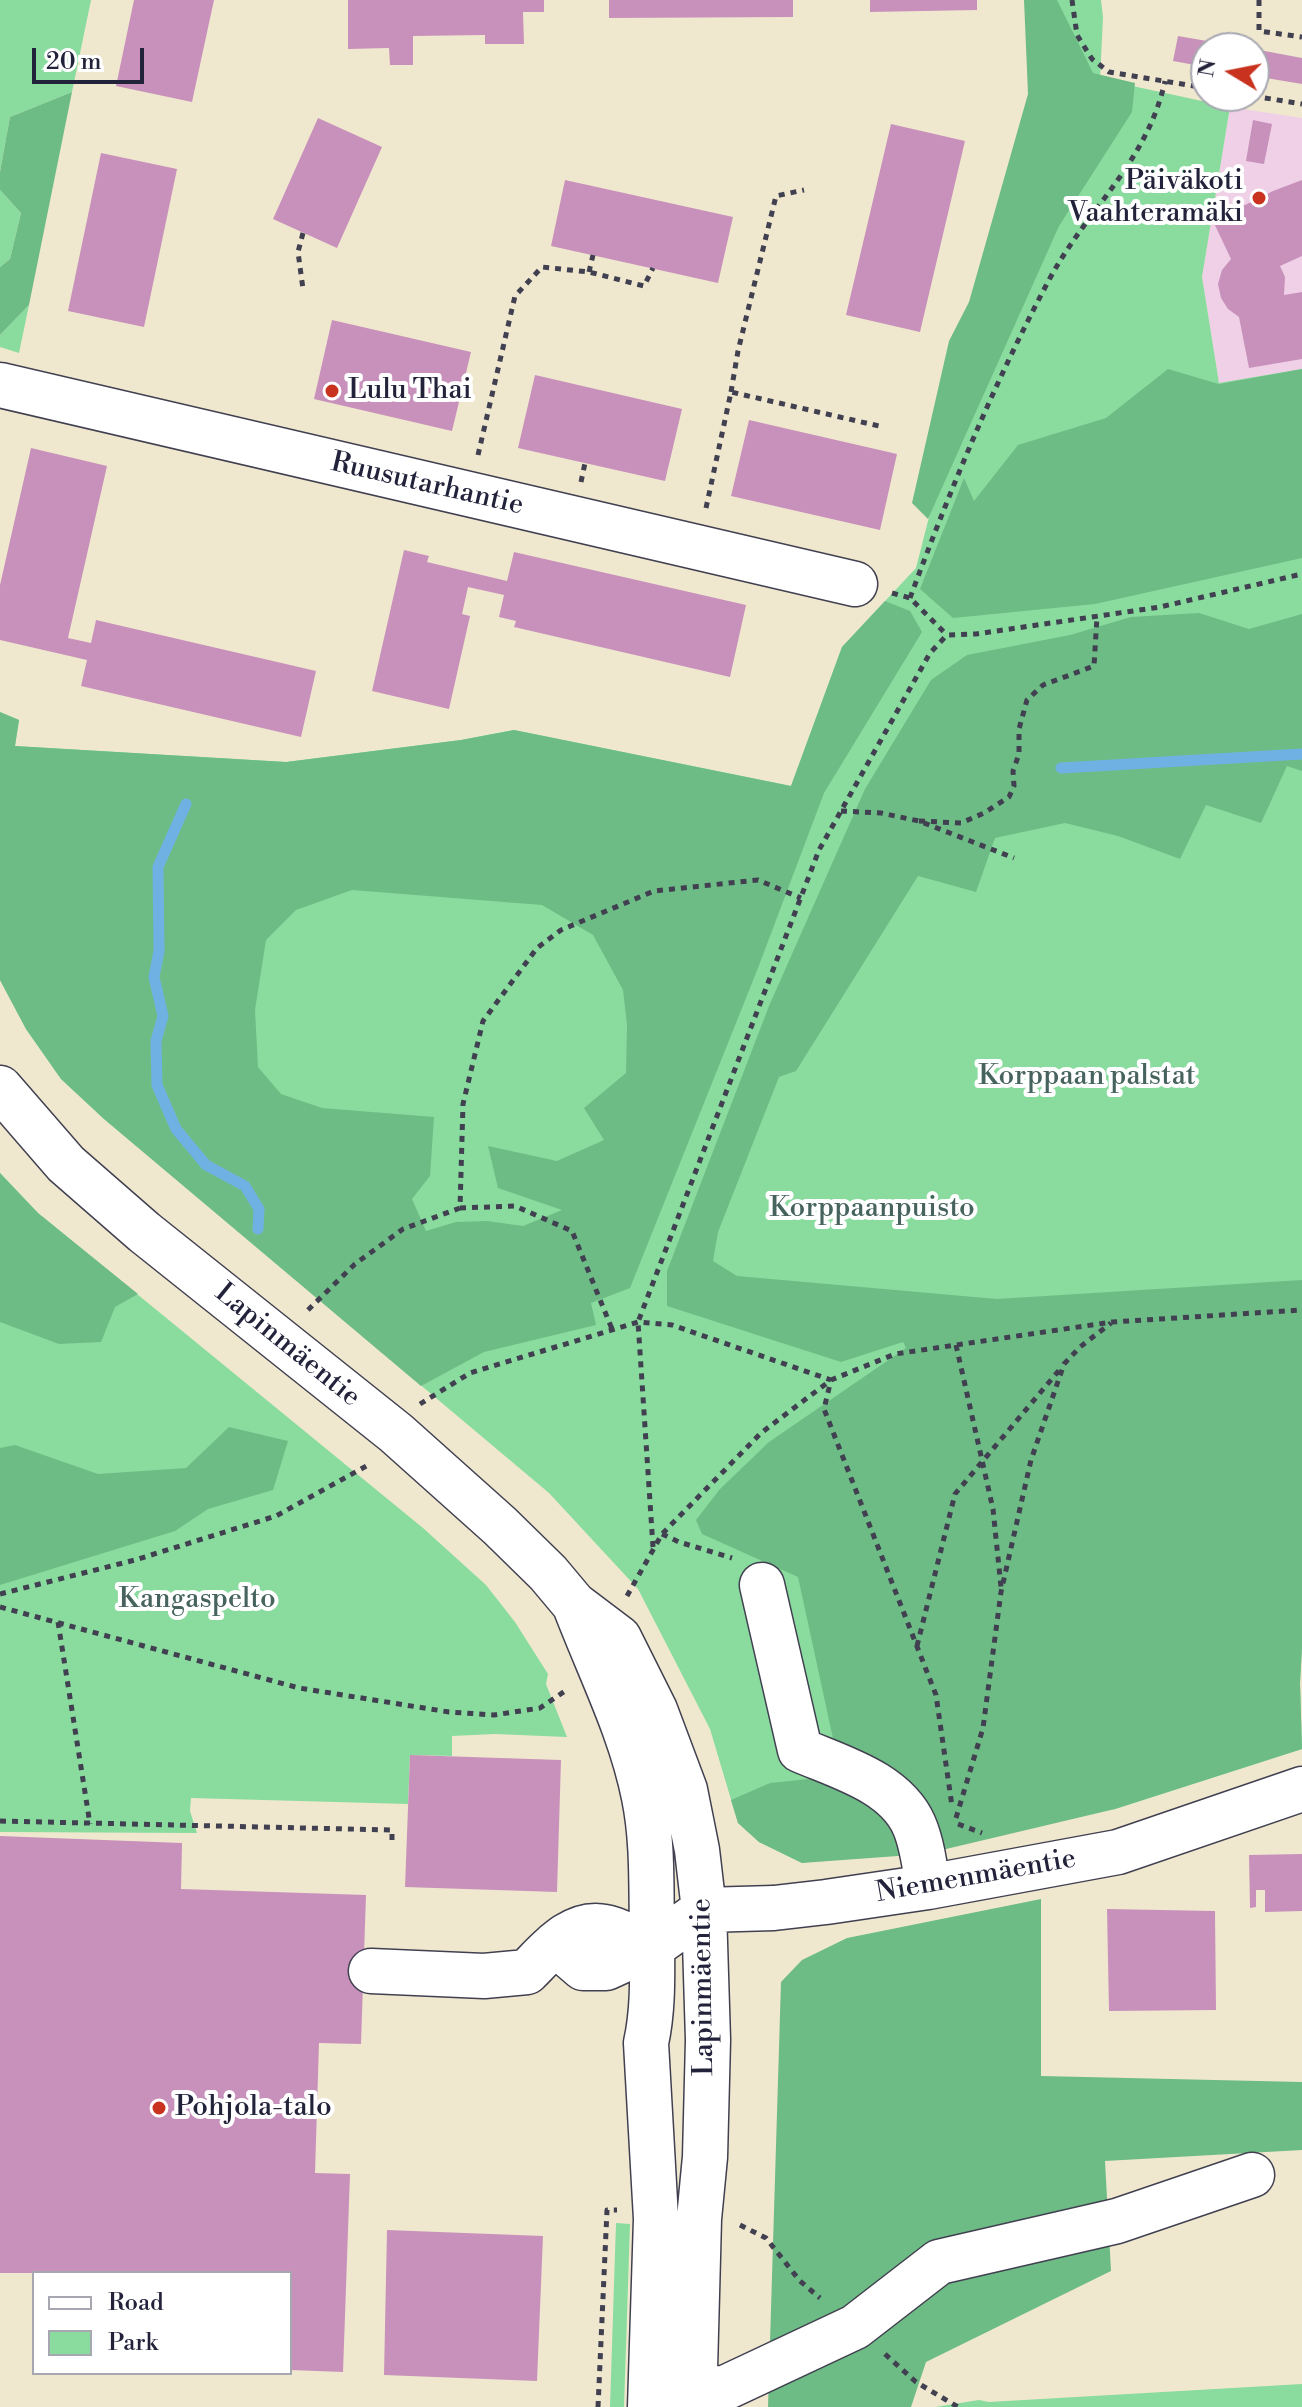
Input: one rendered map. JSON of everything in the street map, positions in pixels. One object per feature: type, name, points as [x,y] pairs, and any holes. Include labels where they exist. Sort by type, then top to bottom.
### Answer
[{"type":"street","name":"Ruusutarhantie","points":[[0,385],[855,584]]},
{"type":"street","name":"Lapinmäentie","points":[[0,1088],[66,1164],[144,1232],[396,1433],[500,1526],[548,1573],[574,1604],[619,1638],[655,1710],[685,1790],[697,1850],[704,1910],[708,2040],[694,2398]]},
{"type":"street","points":[[762,1585],[800,1750],[863,1777],[900,1802],[915,1826],[928,1887]]},
{"type":"street","name":"Lapinmäentie","points":[[574,1604],[624,1727],[644,1797],[651,1869],[650,2025],[646,2043],[656,2219],[650,2407]]},
{"type":"street","name":"Niemenmäentie","points":[[704,1910],[774,1908],[928,1887],[1118,1852],[1302,1789]]},
{"type":"street","points":[[371,1971],[484,1976],[527,1972],[555,1944],[581,1927],[605,1927],[652,1947],[704,1910]]},
{"type":"street","points":[[694,2398],[725,2388],[855,2327],[939,2262],[1117,2221],[1252,2175]]},
{"type":"path","points":[[1072,0],[1077,35],[1092,59],[1109,72],[1190,85]]},
{"type":"path","points":[[1259,0],[1259,31],[1302,37]]},
{"type":"path","points":[[910,598],[930,542],[989,404],[1050,278],[1142,143],[1165,81]]},
{"type":"path","points":[[1270,99],[1302,104]]},
{"type":"path","points":[[695,547],[776,196],[804,190]]},
{"type":"path","points":[[303,233],[298,252],[303,289]]},
{"type":"path","points":[[589,272],[593,255]]},
{"type":"path","points":[[470,496],[515,296],[542,267],[589,272],[644,286],[653,268]]},
{"type":"path","points":[[731,392],[879,426]]},
{"type":"path","points":[[653,1547],[638,1322],[819,850],[930,653],[947,635],[976,634],[1160,607],[1302,574]]},
{"type":"path","points":[[855,584],[910,598],[947,635]]},
{"type":"path","points":[[841,811],[961,823],[1009,797],[1014,786],[1019,729],[1027,700],[1043,685],[1094,666],[1097,617]]},
{"type":"path","points":[[919,821],[1014,858]]},
{"type":"path","points":[[460,1208],[463,1104],[483,1021],[537,948],[561,930],[654,891],[758,880],[801,898]]},
{"type":"path","points":[[308,1310],[355,1264],[403,1229],[460,1208],[515,1206],[572,1231],[612,1330]]},
{"type":"path","points":[[625,1600],[662,1534],[761,1433],[831,1380],[895,1354],[1112,1322],[1302,1310]]},
{"type":"path","points":[[422,1402],[470,1373],[638,1322],[672,1325],[831,1380]]},
{"type":"path","points":[[917,1647],[955,1494],[1064,1364],[1112,1322]]},
{"type":"path","points":[[956,1345],[993,1509],[1001,1592]]},
{"type":"path","points":[[831,1380],[824,1409],[936,1695],[954,1822],[983,1728],[1001,1592],[1031,1460],[1064,1364]]},
{"type":"path","points":[[0,1594],[135,1560],[276,1516],[367,1467]]},
{"type":"path","points":[[662,1534],[737,1559],[762,1585]]},
{"type":"path","points":[[0,1607],[299,1688],[449,1712],[494,1715],[540,1708],[571,1687]]},
{"type":"path","points":[[58,1622],[90,1824]]},
{"type":"path","points":[[0,1821],[392,1830],[392,1842]]},
{"type":"path","points":[[598,2407],[607,2210]]},
{"type":"shaded area","name":"Päiväkoti Vaahteramäki","points":[[1229,112],[1263,112],[1302,118],[1302,369],[1219,384],[1202,277]]},
{"type":"green space","points":[[0,0],[91,0],[72,92],[10,117],[0,172]]},
{"type":"green space","points":[[1024,0],[1057,0],[1093,73],[1135,83],[1132,112],[1059,226],[928,519],[912,503],[949,341],[969,302],[1028,94]]},
{"type":"green space","name":"Korppaanpuisto","points":[[1041,0],[1101,0],[1100,79],[1190,98],[1190,112],[1229,112],[1202,277],[1219,383],[1302,369],[1302,1749],[1115,1809],[802,1863],[759,1842],[738,1823],[710,1729],[638,1589],[549,1493],[104,1119],[61,1079],[26,1029],[0,980],[0,712],[19,720],[15,746],[286,762],[461,740],[514,730],[791,786],[842,647],[916,568],[1046,57]]},
{"type":"green space","points":[[72,92],[29,305],[0,335],[0,267],[10,259],[21,213],[0,190],[0,172],[10,117]]},
{"type":"green space","points":[[0,190],[21,213],[10,259],[0,267]]},
{"type":"green space","points":[[29,305],[19,353],[0,347],[0,335]]},
{"type":"green space","points":[[1168,369],[1219,384],[1302,369],[1302,558],[1095,604],[953,618],[920,589],[964,478],[974,501],[1018,445],[1106,418]]},
{"type":"green space","points":[[885,601],[910,611],[922,632],[824,793],[758,968],[630,1288],[591,1303],[596,1325],[484,1352],[421,1386],[104,1119],[61,1079],[26,1029],[0,980],[0,712],[19,720],[15,746],[286,762],[461,740],[514,730],[791,786],[842,647]],"holes":[[[352,890],[542,905],[593,935],[623,990],[627,1025],[626,1073],[584,1108],[604,1140],[557,1161],[488,1146],[498,1188],[562,1210],[523,1226],[487,1221],[456,1222],[426,1231],[412,1199],[430,1176],[434,1117],[322,1108],[281,1094],[258,1067],[255,1010],[266,940],[296,910]]]},
{"type":"green space","points":[[1199,613],[1249,629],[1302,614],[1302,771],[1287,766],[1261,823],[1206,805],[1180,859],[1118,836],[1065,823],[995,838],[976,892],[918,876],[796,1071],[779,1077],[718,1232],[713,1261],[737,1276],[997,1299],[1302,1280],[1302,1749],[1115,1809],[925,1854],[802,1863],[759,1842],[738,1823],[731,1800],[770,1783],[837,1776],[834,1743],[798,1577],[702,1534],[696,1520],[720,1489],[769,1442],[906,1348],[903,1342],[841,1362],[667,1306],[667,1271],[769,1006],[865,789],[931,680],[967,655],[1070,635],[1131,617]]},
{"type":"green space","name":"Kangaspelto","points":[[0,1173],[38,1213],[423,1528],[486,1585],[515,1622],[548,1674],[546,1684],[567,1737],[452,1736],[452,1756],[410,1755],[408,1804],[191,1798],[190,1811],[197,1833],[0,1832]]},
{"type":"green space","points":[[0,1173],[38,1213],[138,1294],[115,1307],[101,1342],[59,1344],[0,1322]]},
{"type":"green space","points":[[229,1427],[288,1441],[273,1490],[208,1509],[175,1531],[0,1585],[0,1448],[15,1445],[98,1474],[186,1468]]},
{"type":"green space","points":[[1041,1899],[1041,2076],[1302,2082],[1302,2150],[1105,2161],[1111,2271],[926,2362],[911,2407],[768,2407],[781,1982],[802,1960],[847,1938]]},
{"type":"green space","points":[[616,2223],[630,2224],[624,2407],[610,2407]]},
{"type":"green space","points":[[1302,2384],[1302,2407],[935,2407],[979,2400],[989,2402]]},
{"type":"building","points":[[134,0],[214,0],[192,102],[116,86]]},
{"type":"building","points":[[348,0],[544,0],[544,12],[523,12],[524,44],[485,44],[485,35],[413,36],[413,65],[390,65],[389,48],[348,49]]},
{"type":"building","points":[[609,0],[793,0],[793,17],[609,18]]},
{"type":"building","points":[[870,0],[977,0],[977,10],[870,12]]},
{"type":"building","points":[[1178,36],[1190,38],[1190,64],[1173,61]]},
{"type":"building","points":[[1270,52],[1302,58],[1302,84],[1270,79]]},
{"type":"building","points":[[318,118],[382,147],[337,248],[273,219]]},
{"type":"building","points":[[1253,120],[1272,124],[1264,164],[1246,161]]},
{"type":"building","points":[[891,124],[965,141],[920,332],[846,315]]},
{"type":"building","points":[[101,153],[177,169],[144,327],[68,311]]},
{"type":"building","points":[[565,180],[733,217],[718,283],[551,246]]},
{"type":"building","points":[[1302,180],[1302,256],[1280,266],[1285,277],[1284,295],[1302,292],[1302,359],[1249,368],[1239,317],[1228,309],[1221,298],[1218,284],[1222,270],[1231,259],[1213,221]]},
{"type":"building","points":[[332,320],[471,352],[452,431],[314,399]]},
{"type":"building","points":[[535,375],[682,409],[665,481],[518,448]]},
{"type":"building","points":[[749,420],[897,454],[880,530],[731,496]]},
{"type":"building","points":[[31,448],[107,466],[68,638],[91,643],[96,620],[316,671],[301,737],[81,686],[87,660],[0,640],[0,585]]},
{"type":"building","points":[[404,550],[429,556],[427,562],[507,581],[514,552],[746,605],[730,677],[514,627],[516,621],[499,617],[504,595],[468,587],[462,614],[470,616],[449,709],[372,691]]},
{"type":"building","points":[[410,1755],[561,1760],[557,1892],[405,1887]]},
{"type":"building","name":"Pohjola-talo","points":[[0,1836],[182,1843],[181,1889],[366,1895],[361,2044],[319,2043],[315,2173],[350,2174],[343,2372],[292,2370],[292,2271],[0,2273]]},
{"type":"building","points":[[1302,1854],[1302,1911],[1265,1912],[1265,1890],[1256,1890],[1256,1907],[1250,1908],[1249,1855]]},
{"type":"building","points":[[1107,1909],[1215,1911],[1216,2010],[1109,2011]]},
{"type":"building","points":[[387,2230],[543,2236],[537,2381],[384,2375]]},
{"type":"waterway","points":[[1061,768],[1302,754]]},
{"type":"waterway","points":[[186,804],[158,867],[159,951],[154,977],[163,1016],[156,1041],[157,1085],[176,1129],[206,1165],[245,1186],[259,1209],[258,1229]]},
{"type":"place","name":"Päiväkoti Vaahteramäki","points":[[1259,198]]},
{"type":"place","name":"Lulu Thai","points":[[332,391]]},
{"type":"place","name":"Pohjola-talo","points":[[159,2108]]},
{"type":"park label","name":"Korppaan palstat","points":[[1087,1077]]}]
